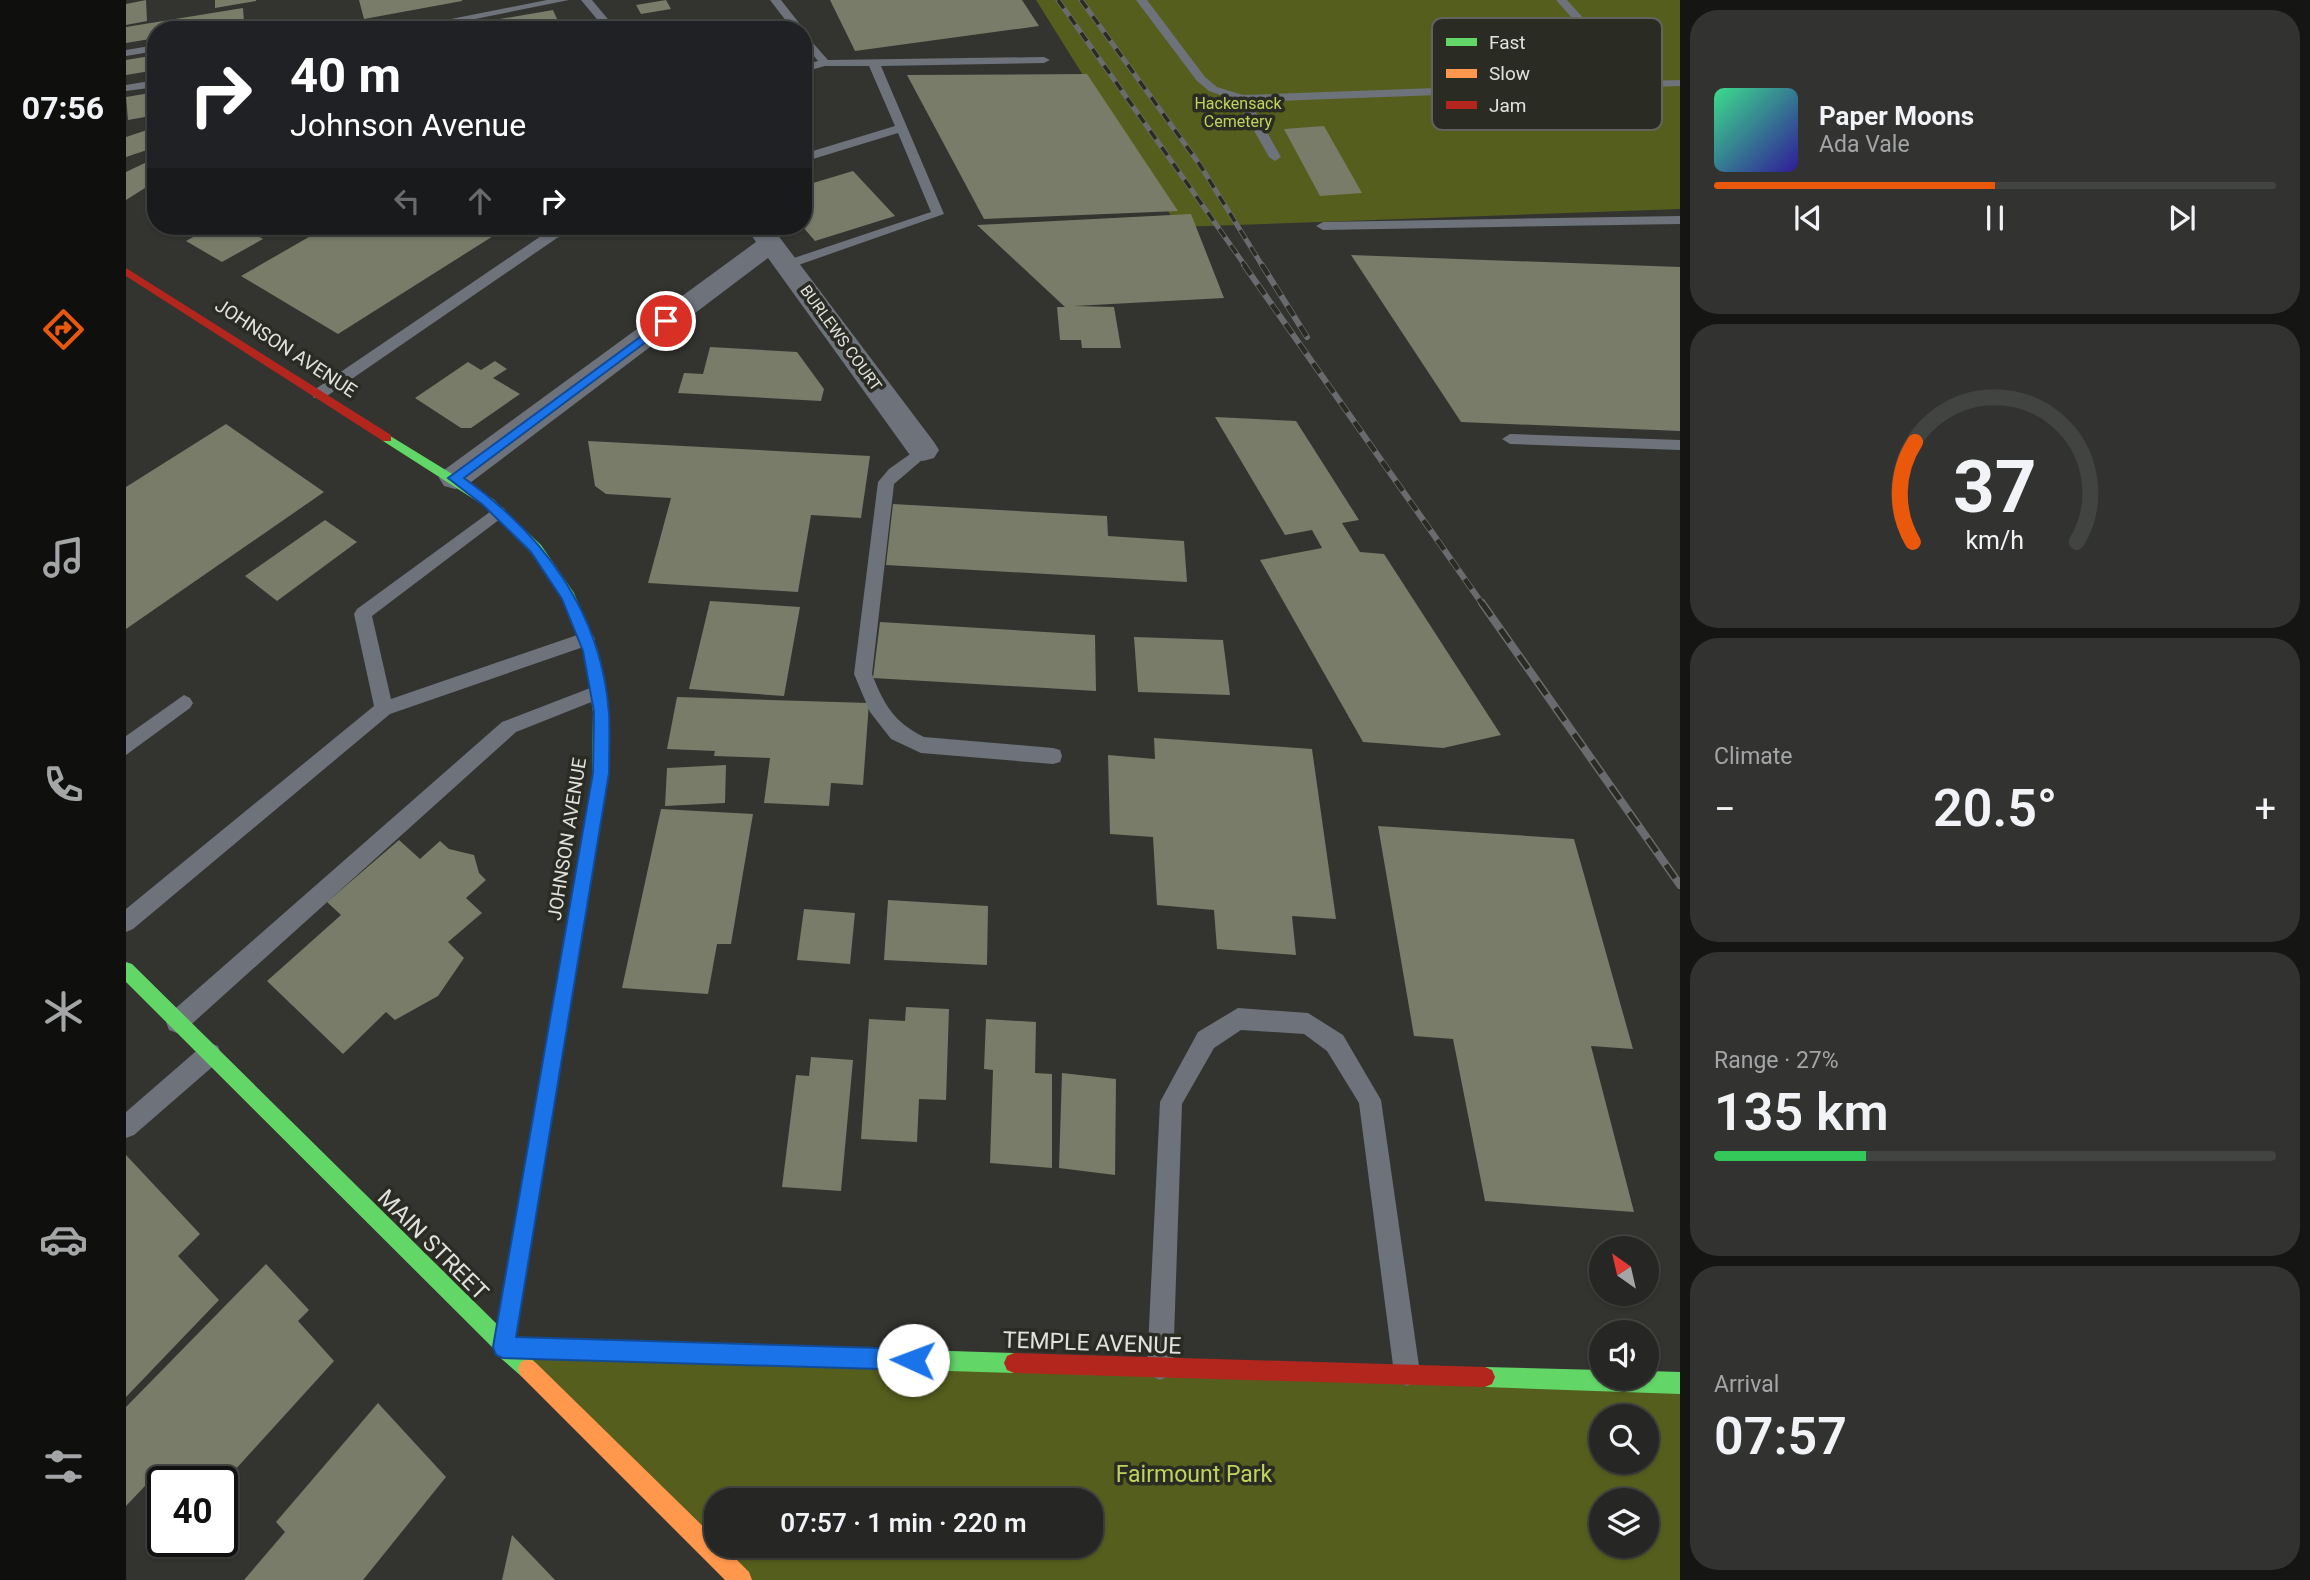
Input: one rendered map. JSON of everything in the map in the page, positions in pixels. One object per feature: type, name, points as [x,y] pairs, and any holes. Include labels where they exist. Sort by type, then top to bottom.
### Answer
[{"type":"main road","name":"JOHNSON AVENUE","points":[[126,271],[455,478],[498,512],[536,549],[569,597],[591,651],[601,712],[601,773],[503,1347]]},
{"type":"main road","name":"MAIN STREET","points":[[126,970],[503,1347],[741,1580]]},
{"type":"main road","name":"TEMPLE AVENUE","points":[[503,1347],[1680,1383]]},
{"type":"street","name":"BURLEWS COURT","points":[[772,245],[923,450]]},
{"type":"street","points":[[455,478],[772,245]]},
{"type":"lane","points":[[450,21],[564,0]]},
{"type":"lane","points":[[586,0],[604,21]]},
{"type":"lane","points":[[775,0],[792,21]]},
{"type":"lane","points":[[1140,0],[1201,79],[1213,89],[1242,99],[1432,92]]},
{"type":"lane","points":[[1561,0],[1577,18]]},
{"type":"lane","points":[[812,46],[825,63]]},
{"type":"lane","points":[[126,53],[147,50]]},
{"type":"lane","points":[[812,67],[825,63],[873,61],[1044,60]]},
{"type":"lane","points":[[772,245],[938,214],[873,61]]},
{"type":"lane","points":[[1662,84],[1680,83]]},
{"type":"lane","points":[[126,88],[147,84]]},
{"type":"lane","points":[[1242,99],[1275,157]]},
{"type":"lane","points":[[812,155],[901,128]]},
{"type":"lane","points":[[1323,226],[1680,219]]},
{"type":"lane","points":[[318,394],[552,235]]},
{"type":"lane","points":[[1510,439],[1680,445]]},
{"type":"lane","points":[[923,450],[912,461],[894,471],[886,482],[863,674],[876,708],[898,733],[921,745],[1053,756]]},
{"type":"lane","points":[[384,709],[363,614],[498,512]]},
{"type":"lane","points":[[126,922],[384,709],[586,639]]},
{"type":"lane","points":[[177,1022],[509,727],[598,692]]},
{"type":"lane","points":[[126,747],[184,703]]},
{"type":"lane","points":[[1160,1368],[1171,1102],[1206,1040],[1238,1019],[1308,1024],[1335,1043],[1370,1100],[1408,1375]]},
{"type":"lane","points":[[126,1127],[210,1054]]},
{"type":"green space","name":"Hackensack Cemetery","points":[[1036,0],[1680,0],[1680,209],[1178,227]]},
{"type":"green space","name":"Fairmount Park","points":[[503,1347],[1589,1380],[1589,1390],[1659,1390],[1659,1382],[1680,1383],[1680,1580],[741,1580],[719,1558],[1103,1558],[1103,1488],[704,1488],[704,1544]]},
{"type":"building","points":[[146,0],[147,21],[126,25],[126,4]]},
{"type":"building","points":[[215,0],[256,0],[256,1],[215,8]]},
{"type":"building","points":[[359,0],[462,0],[462,1],[364,19]]},
{"type":"building","points":[[666,0],[671,9],[641,14],[636,5]]},
{"type":"building","points":[[830,0],[1022,0],[1039,26],[855,51]]},
{"type":"building","points":[[243,8],[244,21],[163,21]]},
{"type":"building","points":[[553,10],[558,21],[488,21]]},
{"type":"building","points":[[147,24],[147,40],[126,43],[126,27]]},
{"type":"building","points":[[147,56],[147,72],[126,75],[126,60]]},
{"type":"building","points":[[1087,74],[1178,211],[984,219],[907,75]]},
{"type":"building","points":[[147,94],[147,117],[128,120],[126,97]]},
{"type":"building","points":[[1324,126],[1362,193],[1320,196],[1284,129]]},
{"type":"building","points":[[147,130],[147,150],[126,157],[126,137]]},
{"type":"building","points":[[147,162],[147,187],[126,200],[126,172]]},
{"type":"building","points":[[853,171],[895,216],[815,241],[810,235],[812,235],[812,183]]},
{"type":"building","points":[[1191,214],[1224,298],[1074,306],[1114,307],[1121,348],[1082,348],[1081,340],[1060,340],[1057,307],[1065,307],[977,225]]},
{"type":"building","points":[[197,235],[256,235],[263,239],[222,262],[186,241]]},
{"type":"building","points":[[312,235],[495,235],[338,334],[241,276]]},
{"type":"building","points":[[1351,255],[1680,267],[1680,431],[1461,422]]},
{"type":"building","points":[[710,347],[797,352],[824,389],[821,401],[678,393],[684,373],[703,374]]},
{"type":"building","points":[[495,361],[507,369],[493,378],[520,394],[471,428],[461,428],[415,398],[468,362],[481,370]]},
{"type":"building","points":[[1215,417],[1296,421],[1359,520],[1342,523],[1360,552],[1384,554],[1501,735],[1443,748],[1363,742],[1260,560],[1322,548],[1312,530],[1285,535]]},
{"type":"building","points":[[226,424],[324,492],[126,629],[126,487]]},
{"type":"building","points":[[588,441],[870,456],[861,518],[811,515],[798,592],[648,583],[671,498],[606,494],[595,486]]},
{"type":"building","points":[[893,504],[1107,516],[1108,536],[1184,541],[1187,582],[886,565]]},
{"type":"building","points":[[325,520],[357,542],[277,601],[245,576]]},
{"type":"building","points":[[710,601],[800,607],[784,696],[689,689]]},
{"type":"building","points":[[880,622],[1095,635],[1096,691],[873,678]]},
{"type":"building","points":[[1134,637],[1223,640],[1230,695],[1138,692]]},
{"type":"building","points":[[677,697],[869,703],[863,785],[831,783],[829,806],[764,803],[770,758],[714,756],[715,751],[667,749]]},
{"type":"building","points":[[1154,738],[1312,749],[1336,919],[1292,916],[1296,955],[1217,949],[1214,910],[1157,905],[1153,837],[1110,834],[1108,755],[1155,759]]},
{"type":"building","points":[[726,765],[725,803],[665,806],[667,768]]},
{"type":"building","points":[[661,809],[753,814],[731,944],[717,944],[708,994],[622,988]]},
{"type":"building","points":[[1378,826],[1574,839],[1633,1049],[1591,1046],[1634,1212],[1485,1201],[1453,1039],[1414,1036]]},
{"type":"building","points":[[399,840],[420,859],[440,841],[449,849],[474,855],[479,873],[486,880],[466,898],[482,913],[448,942],[464,958],[438,996],[395,1020],[386,1012],[343,1054],[267,981],[341,915],[327,902]]},
{"type":"building","points":[[888,900],[988,906],[987,965],[884,960]]},
{"type":"building","points":[[804,909],[855,913],[850,964],[797,960]]},
{"type":"building","points":[[906,1007],[949,1009],[946,1100],[919,1099],[917,1142],[861,1139],[869,1019],[905,1021]]},
{"type":"building","points":[[986,1019],[1036,1022],[1035,1073],[1052,1074],[1052,1168],[990,1163],[993,1070],[984,1069]]},
{"type":"building","points":[[811,1057],[853,1060],[841,1191],[782,1187],[796,1075],[809,1076]]},
{"type":"building","points":[[1062,1073],[1116,1079],[1115,1175],[1059,1168]]},
{"type":"building","points":[[126,1155],[200,1234],[178,1256],[219,1300],[126,1397]]},
{"type":"building","points":[[266,1264],[309,1310],[298,1321],[334,1361],[238,1467],[147,1466],[147,1484],[126,1506],[126,1407]]},
{"type":"building","points":[[378,1403],[446,1477],[363,1580],[244,1580],[285,1532],[276,1522]]},
{"type":"building","points":[[512,1535],[555,1580],[502,1580]]},
{"type":"railway","points":[[1058,0],[1246,267]]},
{"type":"railway","points":[[1081,0],[1200,165],[1263,267]]},
{"type":"railway","points":[[1244,265],[1483,605]]},
{"type":"railway","points":[[1262,265],[1307,337]]},
{"type":"railway","points":[[1482,603],[1680,885]]},
{"type":"traffic: fast","points":[[387,438],[488,502],[536,549],[569,597],[591,651],[601,712],[600,778]]},
{"type":"traffic: fast","points":[[126,970],[528,1369]]},
{"type":"traffic: fast","points":[[503,1347],[1014,1363]]},
{"type":"traffic: fast","points":[[1485,1377],[1680,1383]]},
{"type":"traffic: slow","points":[[503,1347],[600,778]]},
{"type":"traffic: slow","points":[[528,1369],[741,1580]]},
{"type":"traffic: jam","points":[[126,271],[387,438]]},
{"type":"traffic: jam","points":[[1014,1363],[1485,1377]]},
{"type":"route","points":[[666,321],[455,478],[488,502],[536,549],[569,597],[591,651],[601,712],[601,773],[503,1347],[913,1360]]}]
